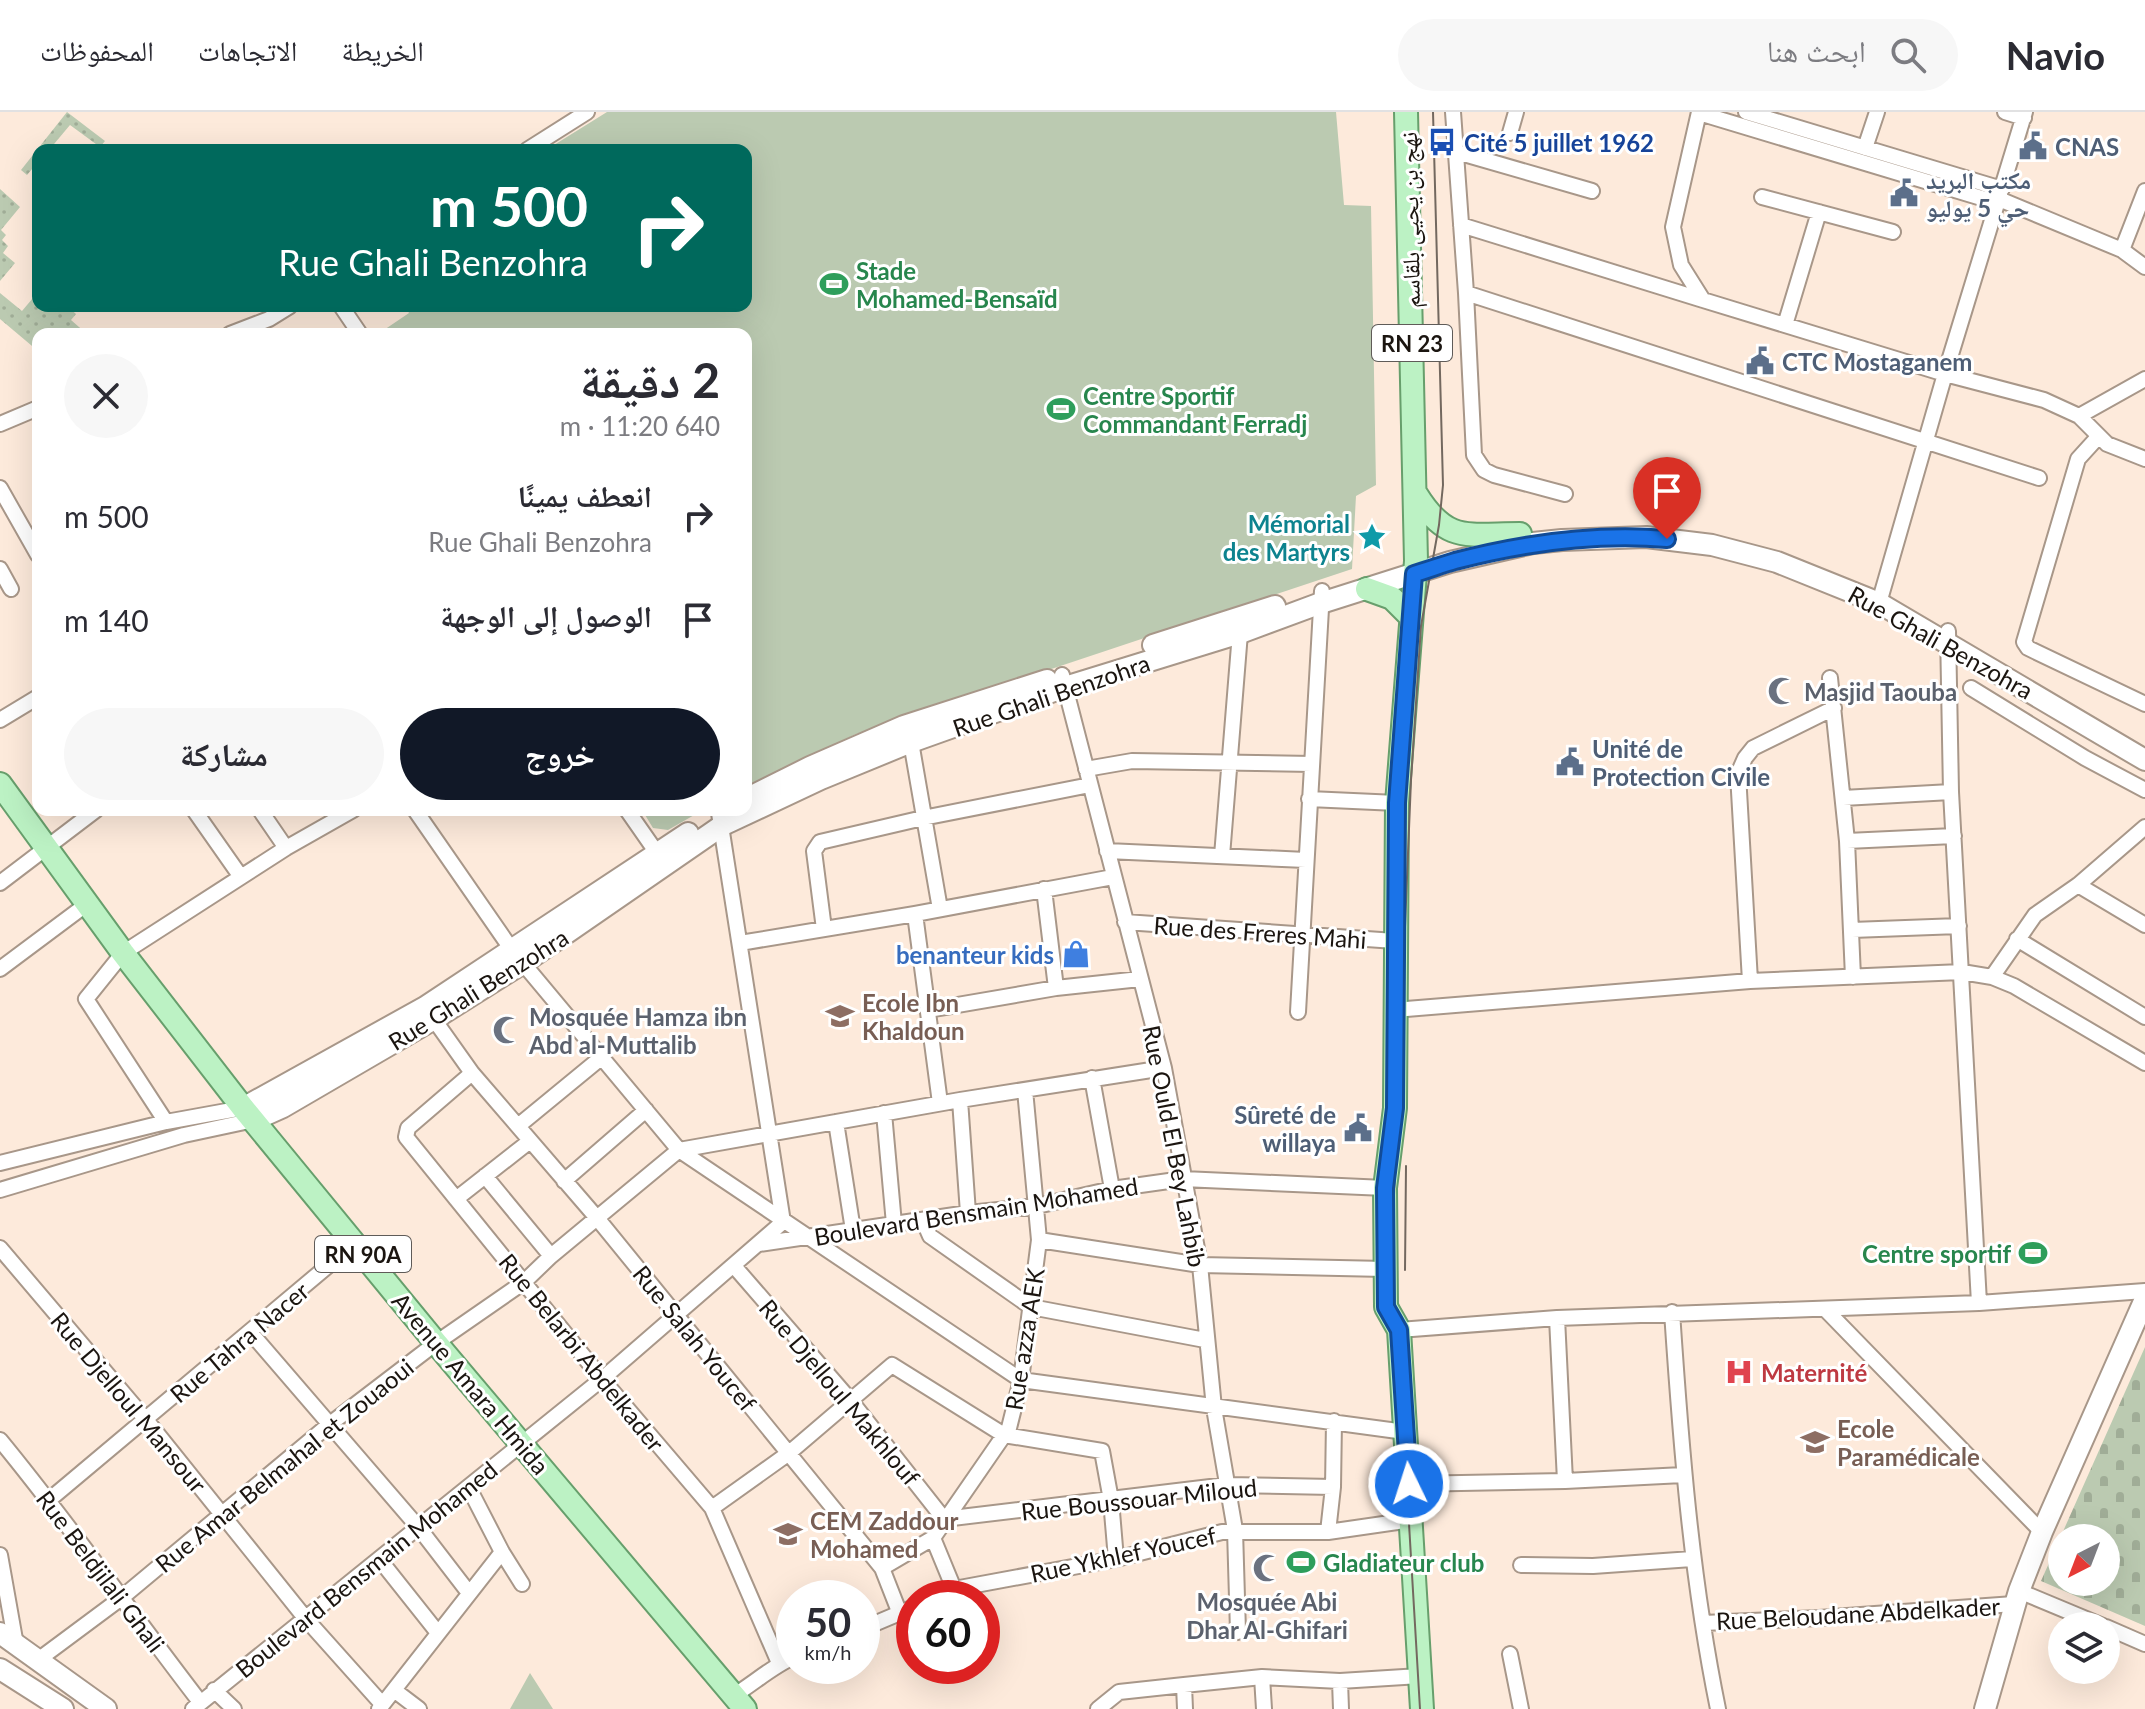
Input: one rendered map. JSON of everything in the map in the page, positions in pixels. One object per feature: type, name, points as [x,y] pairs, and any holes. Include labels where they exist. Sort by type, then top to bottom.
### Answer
[{"type":"main road","name":"نهج بن يحيى بلقاسم","points":[[1406,112],[1416,494],[1415,567],[1397,803],[1395,1108],[1385,1188],[1385,1269],[1386,1307],[1399,1330],[1392,1338],[1390,1348],[1401,1424],[1405,1432],[1422,1709]]},
{"type":"main road","points":[[1416,494],[1430,517],[1446,529],[1467,533],[1520,534]]},
{"type":"main road","name":"Rue Ghali Benzohra","points":[[752,805],[1064,681],[1520,534],[1602,525],[1690,530],[1783,554],[1880,599],[2145,745]]},
{"type":"main road","name":"Rue Ghali Benzohra","points":[[752,796],[904,726],[1240,633],[1322,597],[1367,589],[1415,567],[1533,543],[1646,537],[1689,541],[1736,550],[1880,599]]},
{"type":"main road","points":[[1367,589],[1392,598],[1411,617]]},
{"type":"main road","name":"Rue Ghali Benzohra","points":[[1947,637],[2145,760]]},
{"type":"main road","name":"Avenue Amara Hmida","points":[[0,784],[123,953],[248,1114],[436,1343],[739,1702]]},
{"type":"main road","name":"Rue Ghali Benzohra","points":[[518,956],[657,853],[722,816]]},
{"type":"main road","name":"Rue Ghali Benzohra","points":[[248,1114],[430,1013],[722,816]]},
{"type":"main road","points":[[1985,1709],[2017,1597],[2042,1532],[2145,1299]]},
{"type":"main road","points":[[8,1639],[106,1709]]},
{"type":"main road","points":[[0,1669],[63,1709]]},
{"type":"street","points":[[536,144],[587,112]]},
{"type":"street","points":[[1453,112],[1476,460],[1484,470],[1494,475],[1565,494]]},
{"type":"street","points":[[1510,133],[1516,112]]},
{"type":"street","points":[[1746,112],[1865,148],[2000,197],[2122,250],[2145,267]]},
{"type":"street","points":[[1865,148],[1877,112]]},
{"type":"street","points":[[1880,599],[2025,115],[2005,112]]},
{"type":"street","points":[[1703,300],[1681,265],[1673,227],[1699,113],[2000,197]]},
{"type":"street","points":[[1457,152],[1592,191]]},
{"type":"street","points":[[2122,250],[2145,191]]},
{"type":"street","points":[[1762,197],[1893,232]]},
{"type":"street","points":[[1785,325],[1819,212]]},
{"type":"street","points":[[1461,225],[1945,374],[2044,400],[2079,416],[2107,444],[2145,459]]},
{"type":"street","points":[[1466,293],[2039,478]]},
{"type":"street","points":[[246,328],[280,312]]},
{"type":"street","points":[[269,319],[275,328]]},
{"type":"street","points":[[2079,416],[2145,379]]},
{"type":"street","points":[[0,424],[32,414]]},
{"type":"street","points":[[2098,437],[2078,459],[2024,642],[2028,648],[2145,704]]},
{"type":"street","points":[[0,488],[32,544]]},
{"type":"street","points":[[0,569],[11,589]]},
{"type":"street","points":[[1298,1012],[1322,597]]},
{"type":"street","points":[[1222,856],[1240,633]]},
{"type":"street","points":[[1947,637],[1951,792],[1979,1303]]},
{"type":"street","points":[[1830,678],[1847,841],[1853,977]]},
{"type":"street","name":"Rue Ould El Bey Lahbib","points":[[1064,681],[1164,1068],[1200,1265],[1205,1340],[1235,1530],[1238,1632]]},
{"type":"street","points":[[1971,688],[2085,758],[2145,790]]},
{"type":"street","points":[[0,720],[32,701]]},
{"type":"street","points":[[1750,981],[1738,774],[1753,748],[1834,708]]},
{"type":"street","points":[[911,742],[940,909]]},
{"type":"street","points":[[1086,769],[1132,761],[1312,764]]},
{"type":"street","points":[[824,929],[816,845],[820,842],[1090,785]]},
{"type":"street","points":[[1843,798],[1951,792]]},
{"type":"street","points":[[1309,799],[1397,803]]},
{"type":"street","points":[[0,883],[88,816]]},
{"type":"street","points":[[198,816],[241,877]]},
{"type":"street","points":[[264,816],[286,848]]},
{"type":"street","points":[[166,1122],[86,999],[123,953],[286,848],[342,816]]},
{"type":"street","points":[[419,816],[518,956],[679,1150],[1021,1380],[1405,1432]]},
{"type":"street","points":[[631,816],[657,853]]},
{"type":"street","name":"Boulevard Bensmain Mohamed","points":[[197,1706],[602,1379],[783,1222],[722,816]]},
{"type":"street","points":[[1992,977],[2035,915],[2078,885],[2145,827]]},
{"type":"street","points":[[1847,841],[1954,836]]},
{"type":"street","points":[[1107,851],[1306,860]]},
{"type":"street","points":[[740,943],[1113,877]]},
{"type":"street","points":[[2078,885],[2145,925]]},
{"type":"street","points":[[1044,889],[1056,988]]},
{"type":"street","points":[[0,969],[87,904]]},
{"type":"street","points":[[915,914],[940,1103]]},
{"type":"street","name":"Rue des Freres Mahi","points":[[1125,922],[1395,941]]},
{"type":"street","points":[[1852,930],[1959,926]]},
{"type":"street","points":[[2017,939],[2145,1017]]},
{"type":"street","points":[[1394,1010],[1750,981],[1962,972],[1992,977],[2027,993],[2145,1063]]},
{"type":"street","points":[[928,1010],[1056,988],[1140,979]]},
{"type":"street","name":"Rue Salah Youcef","points":[[430,1013],[472,1073],[676,1314],[882,1568],[896,1592]]},
{"type":"street","points":[[518,1126],[602,1057]]},
{"type":"street","points":[[679,1150],[940,1103],[1164,1068]]},
{"type":"street","name":"Rue Belarbi Abdelkader","points":[[472,1073],[406,1132],[406,1137],[602,1379],[712,1508],[776,1656]]},
{"type":"street","points":[[1092,1078],[1112,1189]]},
{"type":"street","name":"Rue azza AEK","points":[[933,1538],[1009,1428],[1021,1380],[1039,1240],[1025,1090]]},
{"type":"street","points":[[960,1100],[968,1213]]},
{"type":"street","points":[[564,1181],[646,1110]]},
{"type":"street","points":[[884,1113],[894,1224]]},
{"type":"street","name":"Rue Ghali Benzohra","points":[[0,1163],[166,1122],[248,1114]]},
{"type":"street","name":"Rue Ghali Benzohra","points":[[0,1190],[248,1114]]},
{"type":"street","points":[[836,1122],[853,1230]]},
{"type":"street","points":[[456,1199],[530,1141]]},
{"type":"street","name":"Rue Amar Belmahal et Zouaoui","points":[[38,1660],[223,1516],[330,1424],[436,1343],[524,1282],[679,1150]]},
{"type":"street","points":[[485,1176],[551,1256]]},
{"type":"street","name":"Boulevard Bensmain Mohamed","points":[[758,1244],[1037,1206],[1112,1189],[1183,1179],[1385,1188]]},
{"type":"street","points":[[923,1220],[930,1236],[1031,1307],[1205,1340]]},
{"type":"street","points":[[1039,1240],[1200,1265],[1385,1269]]},
{"type":"street","name":"Rue Tahra Nacer","points":[[49,1500],[147,1421],[354,1244]]},
{"type":"street","name":"Rue Djelloul Mansour","points":[[0,1248],[147,1421],[380,1707]]},
{"type":"street","name":"Rue Djelloul Makhlouf","points":[[734,1266],[851,1401],[944,1519]]},
{"type":"street","points":[[1399,1330],[1557,1318],[1979,1303],[2145,1291]]},
{"type":"street","points":[[1826,1310],[2042,1532]]},
{"type":"street","points":[[1672,1312],[1692,1559],[1718,1709]]},
{"type":"street","points":[[1557,1318],[1565,1481]]},
{"type":"street","points":[[251,1333],[419,1528],[469,1593]]},
{"type":"street","points":[[712,1508],[789,1453],[892,1365],[1004,1435],[1100,1450],[1111,1500],[1116,1559]]},
{"type":"street","points":[[1328,1532],[1333,1487],[1334,1421]]},
{"type":"street","name":"Rue Beldjilali Ghali","points":[[0,1440],[49,1500],[197,1706]]},
{"type":"street","points":[[1409,1484],[1683,1475]]},
{"type":"street","name":"Rue Boussouar Miloud","points":[[944,1519],[1227,1485],[1333,1487]]},
{"type":"street","points":[[469,1488],[522,1584]]},
{"type":"street","name":"Rue Ykhlef Youcef","points":[[1000,1580],[1116,1559],[1235,1530],[1242,1533],[1328,1532],[1411,1520]]},
{"type":"street","points":[[882,1568],[933,1538],[950,1580]]},
{"type":"street","points":[[380,1707],[502,1552]]},
{"type":"street","points":[[0,1555],[8,1639]]},
{"type":"street","points":[[1521,1565],[1593,1566],[1692,1559]]},
{"type":"street","points":[[380,1560],[438,1633]]},
{"type":"street","name":"Rue Beloudane Abdelkader","points":[[1703,1623],[1819,1618],[2017,1597],[2061,1612]]},
{"type":"street","name":"Rue Beloudane Abdelkader","points":[[2120,1633],[2145,1644]]},
{"type":"street","points":[[1510,1654],[1521,1709]]},
{"type":"street","points":[[739,1702],[776,1666]]},
{"type":"street","points":[[1098,1709],[1119,1692],[1262,1677],[1340,1681],[1420,1676]]},
{"type":"street","points":[[1262,1677],[1264,1709]]},
{"type":"street","points":[[1340,1681],[1341,1709]]},
{"type":"street","points":[[1184,1685],[1185,1709]]},
{"type":"street","points":[[214,1690],[234,1709]]},
{"type":"street","points":[[394,1690],[419,1709]]},
{"type":"green space","points":[[67,112],[105,141],[96,144],[70,125],[54,144],[42,144]]},
{"type":"green space","name":"Centre Sportif Commandant Ferradj","points":[[607,112],[1336,112],[1344,205],[1371,206],[1376,485],[1356,496],[1352,569],[856,734],[752,783],[752,328],[387,328],[408,312],[752,312],[752,144],[556,144]]},
{"type":"green space","points":[[32,156],[32,169],[27,175],[21,170]]},
{"type":"green space","points":[[0,189],[20,207],[1,230],[6,235],[2,240],[8,246],[3,253],[15,263],[0,281]]},
{"type":"green space","points":[[0,293],[22,311],[32,299],[32,312],[74,312],[76,314],[71,320],[80,328],[32,328],[32,346],[0,319]]},
{"type":"green space","points":[[646,816],[692,816],[668,830],[653,828]]},
{"type":"green space","points":[[2145,1347],[2145,1626],[2120,1615],[2120,1612],[2113,1612],[2076,1596],[2120,1596],[2120,1524],[2066,1524]]},
{"type":"green space","points":[[2048,1565],[2048,1584],[2041,1581]]},
{"type":"green space","points":[[530,1673],[553,1709],[510,1709]]},
{"type":"tram line","points":[[1420,1709],[1401,1389],[1393,1317],[1394,1195],[1411,780],[1421,626],[1443,485],[1433,112]]},
{"type":"tram line","points":[[1405,1270],[1406,1166]]},
{"type":"place","name":"Cité 5 juillet 1962","points":[[1442,142]]},
{"type":"place","name":"CNAS","points":[[2033,146]]},
{"type":"place","name":"مكتب البريد حي 5 يوليو","points":[[1904,193]]},
{"type":"place","name":"Stade Mohamed-Bensaïd","points":[[834,284]]},
{"type":"place","name":"CTC Mostaganem","points":[[1760,361]]},
{"type":"place","name":"Centre Sportif Commandant Ferradj","points":[[1061,409]]},
{"type":"place","name":"Mémorial des Martyrs","points":[[1372,537]]},
{"type":"place","name":"Masjid Taouba","points":[[1782,691]]},
{"type":"place","name":"Unité de Protection Civile","points":[[1570,762]]},
{"type":"place","name":"benanteur kids","points":[[1076,954]]},
{"type":"place","name":"Ecole Ibn Khaldoun","points":[[840,1016]]},
{"type":"place","name":"Mosquée Hamza ibn Abd al-Muttalib","points":[[507,1030]]},
{"type":"place","name":"Sûreté de willaya","points":[[1358,1128]]},
{"type":"place","name":"Centre sportif","points":[[2033,1253]]},
{"type":"place","name":"Maternité","points":[[1739,1372]]},
{"type":"place","name":"Ecole Paramédicale","points":[[1815,1442]]},
{"type":"place","name":"CEM Zaddour Mohamed","points":[[788,1534]]},
{"type":"place","name":"Gladiateur club","points":[[1301,1562]]},
{"type":"place","name":"Mosquée Abi Dhar Al-Ghifari","points":[[1267,1568]]},
{"type":"route","points":[[1409,1484],[1399,1330],[1386,1307],[1385,1188],[1395,1108],[1397,803],[1414,574],[1450,562],[1533,543],[1646,537],[1667,539]]}]
